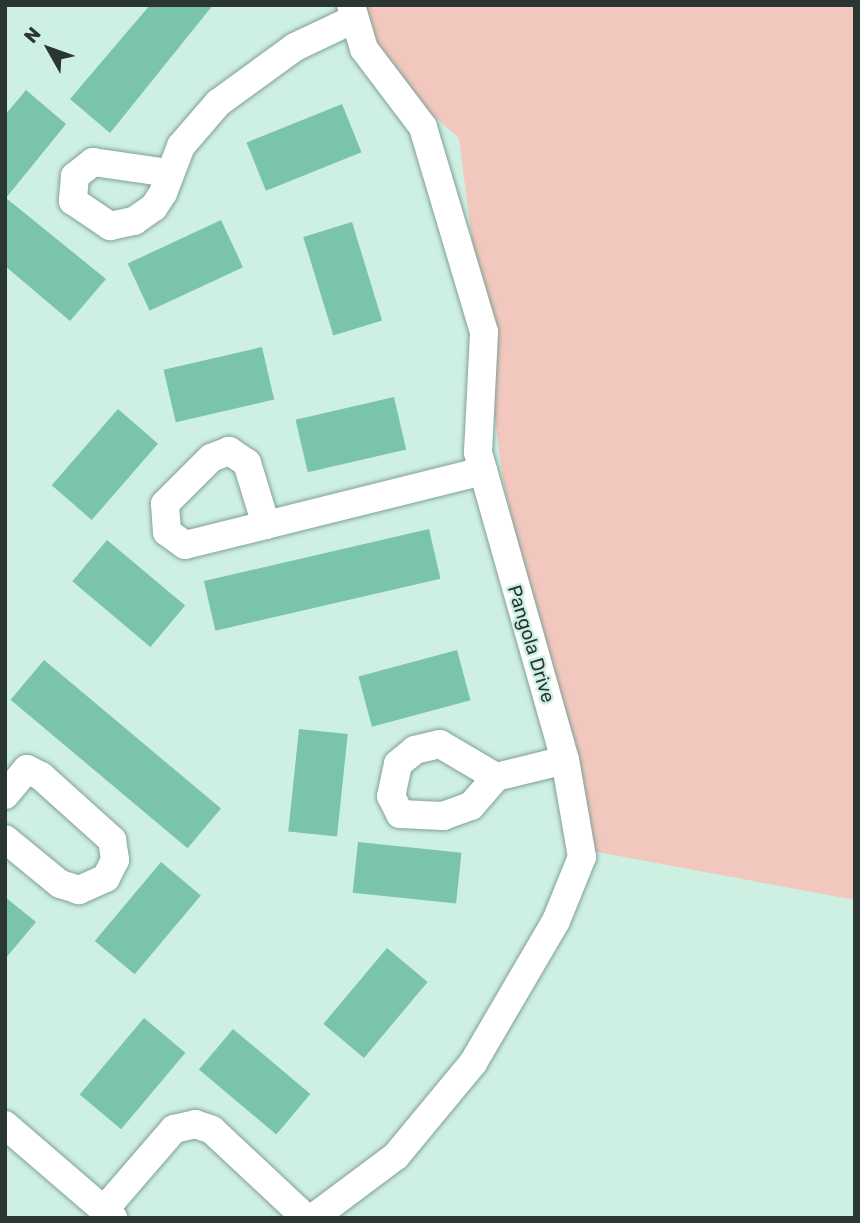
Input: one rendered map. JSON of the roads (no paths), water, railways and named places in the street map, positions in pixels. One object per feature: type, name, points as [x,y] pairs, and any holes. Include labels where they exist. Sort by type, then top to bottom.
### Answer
[{"type":"street","points":[[169,173],[181,146],[218,103],[295,47],[352,12]]},
{"type":"street","name":"Pangola Drive","points":[[313,1218],[419,1133],[473,1063],[556,921],[582,857],[565,760],[483,471],[476,420],[487,360],[484,332],[423,127],[372,62],[352,12]]},
{"type":"street","points":[[266,525],[483,471]]},
{"type":"street","points":[[496,777],[565,760]]},
{"type":"street","points":[[5,795],[27,769],[41,776],[111,841],[116,860],[106,878],[79,890],[60,884],[5,839]]},
{"type":"street","points":[[5,1125],[109,1214],[174,1129],[195,1124],[212,1130],[306,1218]]}]
